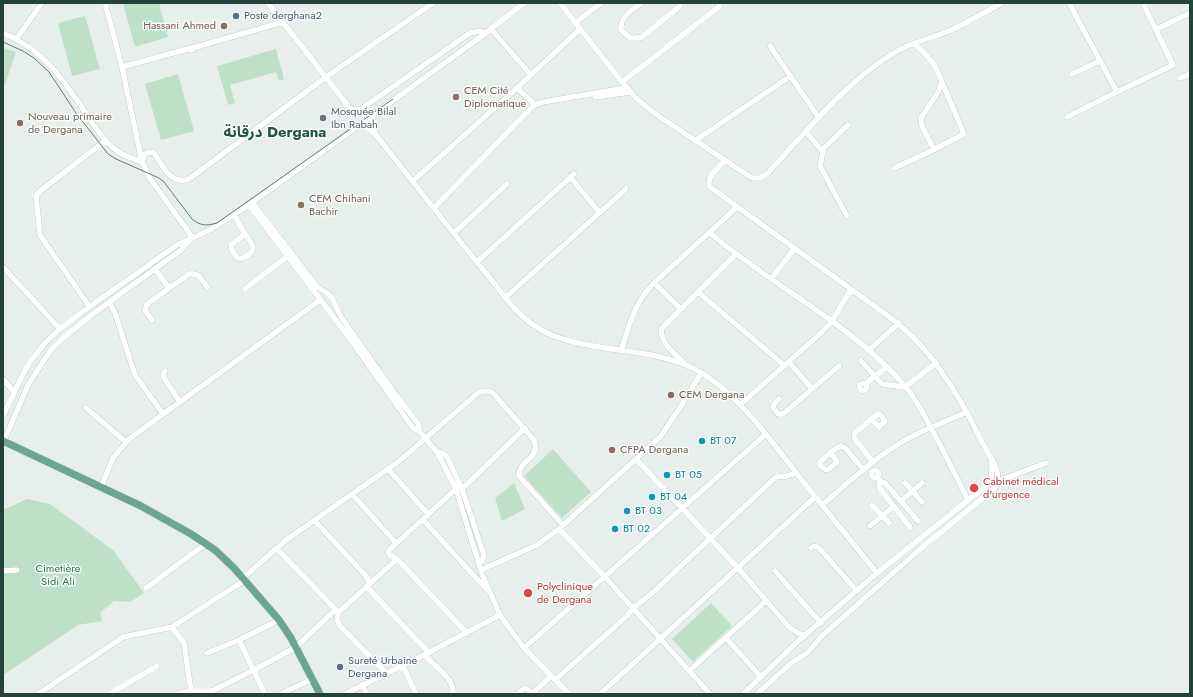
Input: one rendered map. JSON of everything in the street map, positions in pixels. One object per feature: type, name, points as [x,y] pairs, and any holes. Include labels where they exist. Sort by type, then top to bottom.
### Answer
[{"type":"main road","points":[[4,441],[141,506],[207,544],[229,562],[279,620],[296,647],[320,694]]},
{"type":"street","points":[[17,38],[42,3]]},
{"type":"street","points":[[105,3],[122,67],[142,162],[151,180],[192,238]]},
{"type":"street","points":[[269,3],[349,107],[356,110],[364,108],[470,33],[480,31],[489,31],[531,75]]},
{"type":"street","points":[[142,162],[145,154],[149,152],[154,153],[173,178],[179,180],[189,179],[326,77],[432,3]]},
{"type":"street","points":[[3,416],[23,374],[34,356],[60,329],[89,306],[177,245],[210,230],[251,204],[489,31],[524,3]]},
{"type":"street","points":[[560,3],[628,90],[654,113],[752,178],[760,178],[767,174],[819,118],[858,79],[875,65],[896,52],[951,30],[1002,3]]},
{"type":"street","points":[[575,23],[601,3]]},
{"type":"street","points":[[642,3],[622,19],[620,25],[621,30],[630,38],[638,38],[642,36],[682,3]]},
{"type":"street","points":[[622,82],[720,6],[718,3]]},
{"type":"street","points":[[1069,3],[1116,92]]},
{"type":"street","points":[[1067,117],[1173,65],[1157,29],[1143,3]]},
{"type":"street","points":[[1157,29],[1190,13]]},
{"type":"street","points":[[122,67],[283,22]]},
{"type":"street","points":[[412,181],[517,88],[580,29]]},
{"type":"street","points":[[3,33],[17,38],[47,61],[62,78],[105,141],[121,154],[142,162]]},
{"type":"street","points":[[894,168],[934,150],[964,134],[933,62],[926,53],[914,44]]},
{"type":"street","points":[[770,46],[819,118]]},
{"type":"street","points":[[1072,74],[1100,61]]},
{"type":"street","points":[[414,72],[420,81]]},
{"type":"street","points":[[1180,78],[1190,74]]},
{"type":"street","points":[[696,140],[791,76]]},
{"type":"street","points":[[934,150],[922,126],[921,118],[938,92],[942,82]]},
{"type":"street","points":[[517,88],[535,105]]},
{"type":"street","points":[[595,97],[628,90]]},
{"type":"street","points":[[434,208],[535,105],[543,102],[628,90]]},
{"type":"street","points":[[373,115],[375,134]]},
{"type":"street","points":[[822,150],[848,125]]},
{"type":"street","points":[[358,126],[366,127],[375,134],[476,262],[528,321],[545,332],[582,344],[655,356],[686,365],[723,388],[766,434],[877,573]]},
{"type":"street","points":[[806,132],[823,152],[820,166],[847,216]]},
{"type":"street","points":[[89,306],[40,235],[36,196],[40,191],[105,141]]},
{"type":"street","points":[[725,160],[709,179],[708,183],[710,187],[899,323],[919,343],[936,363],[967,412],[996,469],[998,481],[994,489],[919,550],[822,634],[804,655],[791,663],[757,694]]},
{"type":"street","points":[[476,262],[572,176],[600,212]]},
{"type":"street","points":[[454,233],[507,184]]},
{"type":"street","points":[[506,297],[626,189]]},
{"type":"street","points":[[251,204],[413,428],[419,431],[437,452],[459,489],[480,567],[500,615],[524,648],[569,694]]},
{"type":"street","points":[[621,351],[636,307],[644,294],[654,283],[737,207]]},
{"type":"street","points":[[234,215],[252,246],[251,252],[240,259],[231,249],[231,244],[245,234]]},
{"type":"street","points":[[710,233],[736,254],[832,321],[869,350],[887,367],[905,386],[921,408],[968,500]]},
{"type":"street","points":[[4,441],[35,373],[50,351],[72,330],[184,247],[192,238]]},
{"type":"street","points":[[771,279],[795,248]]},
{"type":"street","points":[[686,365],[663,340],[661,334],[664,326],[736,254]]},
{"type":"street","points":[[245,289],[289,255]]},
{"type":"street","points":[[289,255],[317,287],[331,297],[341,317],[419,425],[419,431]]},
{"type":"street","points":[[3,267],[60,329]]},
{"type":"street","points":[[155,269],[169,288]]},
{"type":"street","points":[[152,320],[146,312],[146,306],[189,274],[193,273],[200,276],[207,287]]},
{"type":"street","points":[[654,283],[681,309]]},
{"type":"street","points":[[740,405],[822,332],[832,321],[851,289]]},
{"type":"street","points":[[320,300],[320,293],[324,292]]},
{"type":"street","points":[[698,292],[787,364],[812,389]]},
{"type":"street","points":[[320,300],[327,302],[331,297]]},
{"type":"street","points":[[98,300],[102,307]]},
{"type":"street","points":[[101,488],[113,458],[126,442],[320,300]]},
{"type":"street","points":[[109,302],[115,313],[136,378],[163,414]]},
{"type":"street","points":[[869,350],[899,323]]},
{"type":"street","points":[[861,361],[880,383],[884,385],[905,386],[936,363]]},
{"type":"street","points":[[779,399],[773,407],[778,414],[783,414],[839,366]]},
{"type":"street","points":[[865,384],[887,367]]},
{"type":"street","points":[[165,371],[164,378],[180,402]]},
{"type":"street","points":[[480,567],[537,545],[561,527],[654,444],[666,430],[701,373]]},
{"type":"street","points":[[3,379],[13,394],[21,401]]},
{"type":"street","points":[[38,694],[124,636],[172,627],[244,579],[276,548],[388,469],[425,439],[478,392],[486,390],[494,393],[534,440],[536,448],[532,456],[521,468],[519,476],[561,527],[710,694]]},
{"type":"street","points":[[86,408],[126,442]]},
{"type":"street","points":[[822,505],[869,466],[902,442],[967,412]]},
{"type":"street","points":[[871,419],[855,432],[855,440],[869,466],[873,471],[878,472],[876,477],[881,482],[885,483],[918,521]]},
{"type":"street","points":[[467,633],[397,559],[388,552],[428,514],[459,489],[525,428]]},
{"type":"street","points":[[524,648],[766,434]]},
{"type":"street","points":[[831,453],[838,446],[842,446],[869,466]]},
{"type":"street","points":[[743,694],[794,645],[877,573],[986,486],[990,481],[992,470],[988,454]]},
{"type":"street","points":[[636,459],[738,568],[791,629],[810,640],[813,646]]},
{"type":"street","points":[[998,481],[1046,463]]},
{"type":"street","points":[[388,469],[428,514]]},
{"type":"street","points":[[517,694],[523,688],[526,688],[533,694],[627,616],[633,608],[650,595],[776,477],[796,473]]},
{"type":"street","points":[[881,482],[880,488],[910,527]]},
{"type":"street","points":[[905,483],[922,502]]},
{"type":"street","points":[[901,502],[922,483]]},
{"type":"street","points":[[352,494],[396,543]]},
{"type":"street","points":[[600,694],[815,497]]},
{"type":"street","points":[[872,505],[888,523]]},
{"type":"street","points":[[870,526],[894,506]]},
{"type":"street","points":[[314,520],[366,576],[369,586],[450,681],[453,686],[452,694]]},
{"type":"street","points":[[423,520],[491,594]]},
{"type":"street","points":[[146,588],[207,544]]},
{"type":"street","points":[[811,548],[816,546],[819,548],[857,591]]},
{"type":"street","points":[[276,548],[337,611],[337,619],[339,624],[387,674]]},
{"type":"street","points":[[176,694],[191,691],[212,692],[296,647],[337,611],[369,586],[397,559]]},
{"type":"street","points":[[3,571],[17,570]]},
{"type":"street","points":[[775,571],[821,623]]},
{"type":"street","points":[[688,671],[766,601]]},
{"type":"street","points":[[344,694],[427,654],[500,615]]},
{"type":"street","points":[[207,653],[239,640],[279,620]]},
{"type":"street","points":[[172,627],[184,643],[191,691]]},
{"type":"street","points":[[726,638],[761,677]]},
{"type":"street","points":[[239,640],[265,694]]},
{"type":"street","points":[[794,645],[797,650],[804,655]]},
{"type":"street","points":[[109,694],[157,666]]},
{"type":"street","points":[[403,666],[416,694]]},
{"type":"street","points":[[281,694],[312,679]]},
{"type":"street","points":[[362,685],[367,694]]},
{"type":"green space","points":[[123,3],[159,3],[168,37],[135,47]]},
{"type":"green space","points":[[85,16],[100,69],[72,76],[58,23]]},
{"type":"green space","points":[[3,48],[16,52],[3,90]]},
{"type":"green space","points":[[276,49],[284,79],[279,81],[276,72],[230,85],[235,103],[228,105],[217,66]]},
{"type":"green space","points":[[178,74],[194,131],[161,140],[145,84]]},
{"type":"green space","points":[[553,449],[591,492],[562,518],[524,476]]},
{"type":"green space","points":[[514,483],[525,509],[502,521],[495,498]]},
{"type":"green space","name":"Cimetière Sidi Ali","points":[[27,499],[50,504],[113,550],[144,593],[130,602],[114,601],[100,613],[102,621],[78,625],[3,675],[3,510]]},
{"type":"green space","points":[[711,603],[732,626],[693,662],[672,639]]},
{"type":"tram line","points":[[3,42],[34,58],[49,72],[76,113],[108,154],[159,178],[164,182],[192,219],[204,225],[217,223],[393,99]]},
{"type":"place","name":"Poste derghana2","points":[[236,16]]},
{"type":"place","name":"Hassani Ahmed","points":[[224,26]]},
{"type":"place","name":"CEM Cité Diplomatique","points":[[456,97]]},
{"type":"place","name":"Mosquée Bilal Ibn Rabah","points":[[323,118]]},
{"type":"place","name":"Nouveau primaire de Dergana","points":[[20,123]]},
{"type":"place","name":"CEM Chihani Bachir","points":[[301,205]]},
{"type":"place","name":"CEM Dergana","points":[[671,395]]},
{"type":"place","name":"BT 07","points":[[702,441]]},
{"type":"place","name":"CFPA Dergana","points":[[612,450]]},
{"type":"place","name":"BT 05","points":[[667,475]]},
{"type":"place","name":"Cabinet médical d'urgence","points":[[974,488]]},
{"type":"place","name":"BT 04","points":[[652,497]]},
{"type":"place","name":"BT 03","points":[[627,511]]},
{"type":"place","name":"BT 02","points":[[615,529]]},
{"type":"place","name":"Polyclinique de Dergana","points":[[528,593]]},
{"type":"place","name":"Sureté Urbaine Dergana","points":[[340,667]]},
{"type":"district","name":"درقانة Dergana","points":[[275,133]]}]
